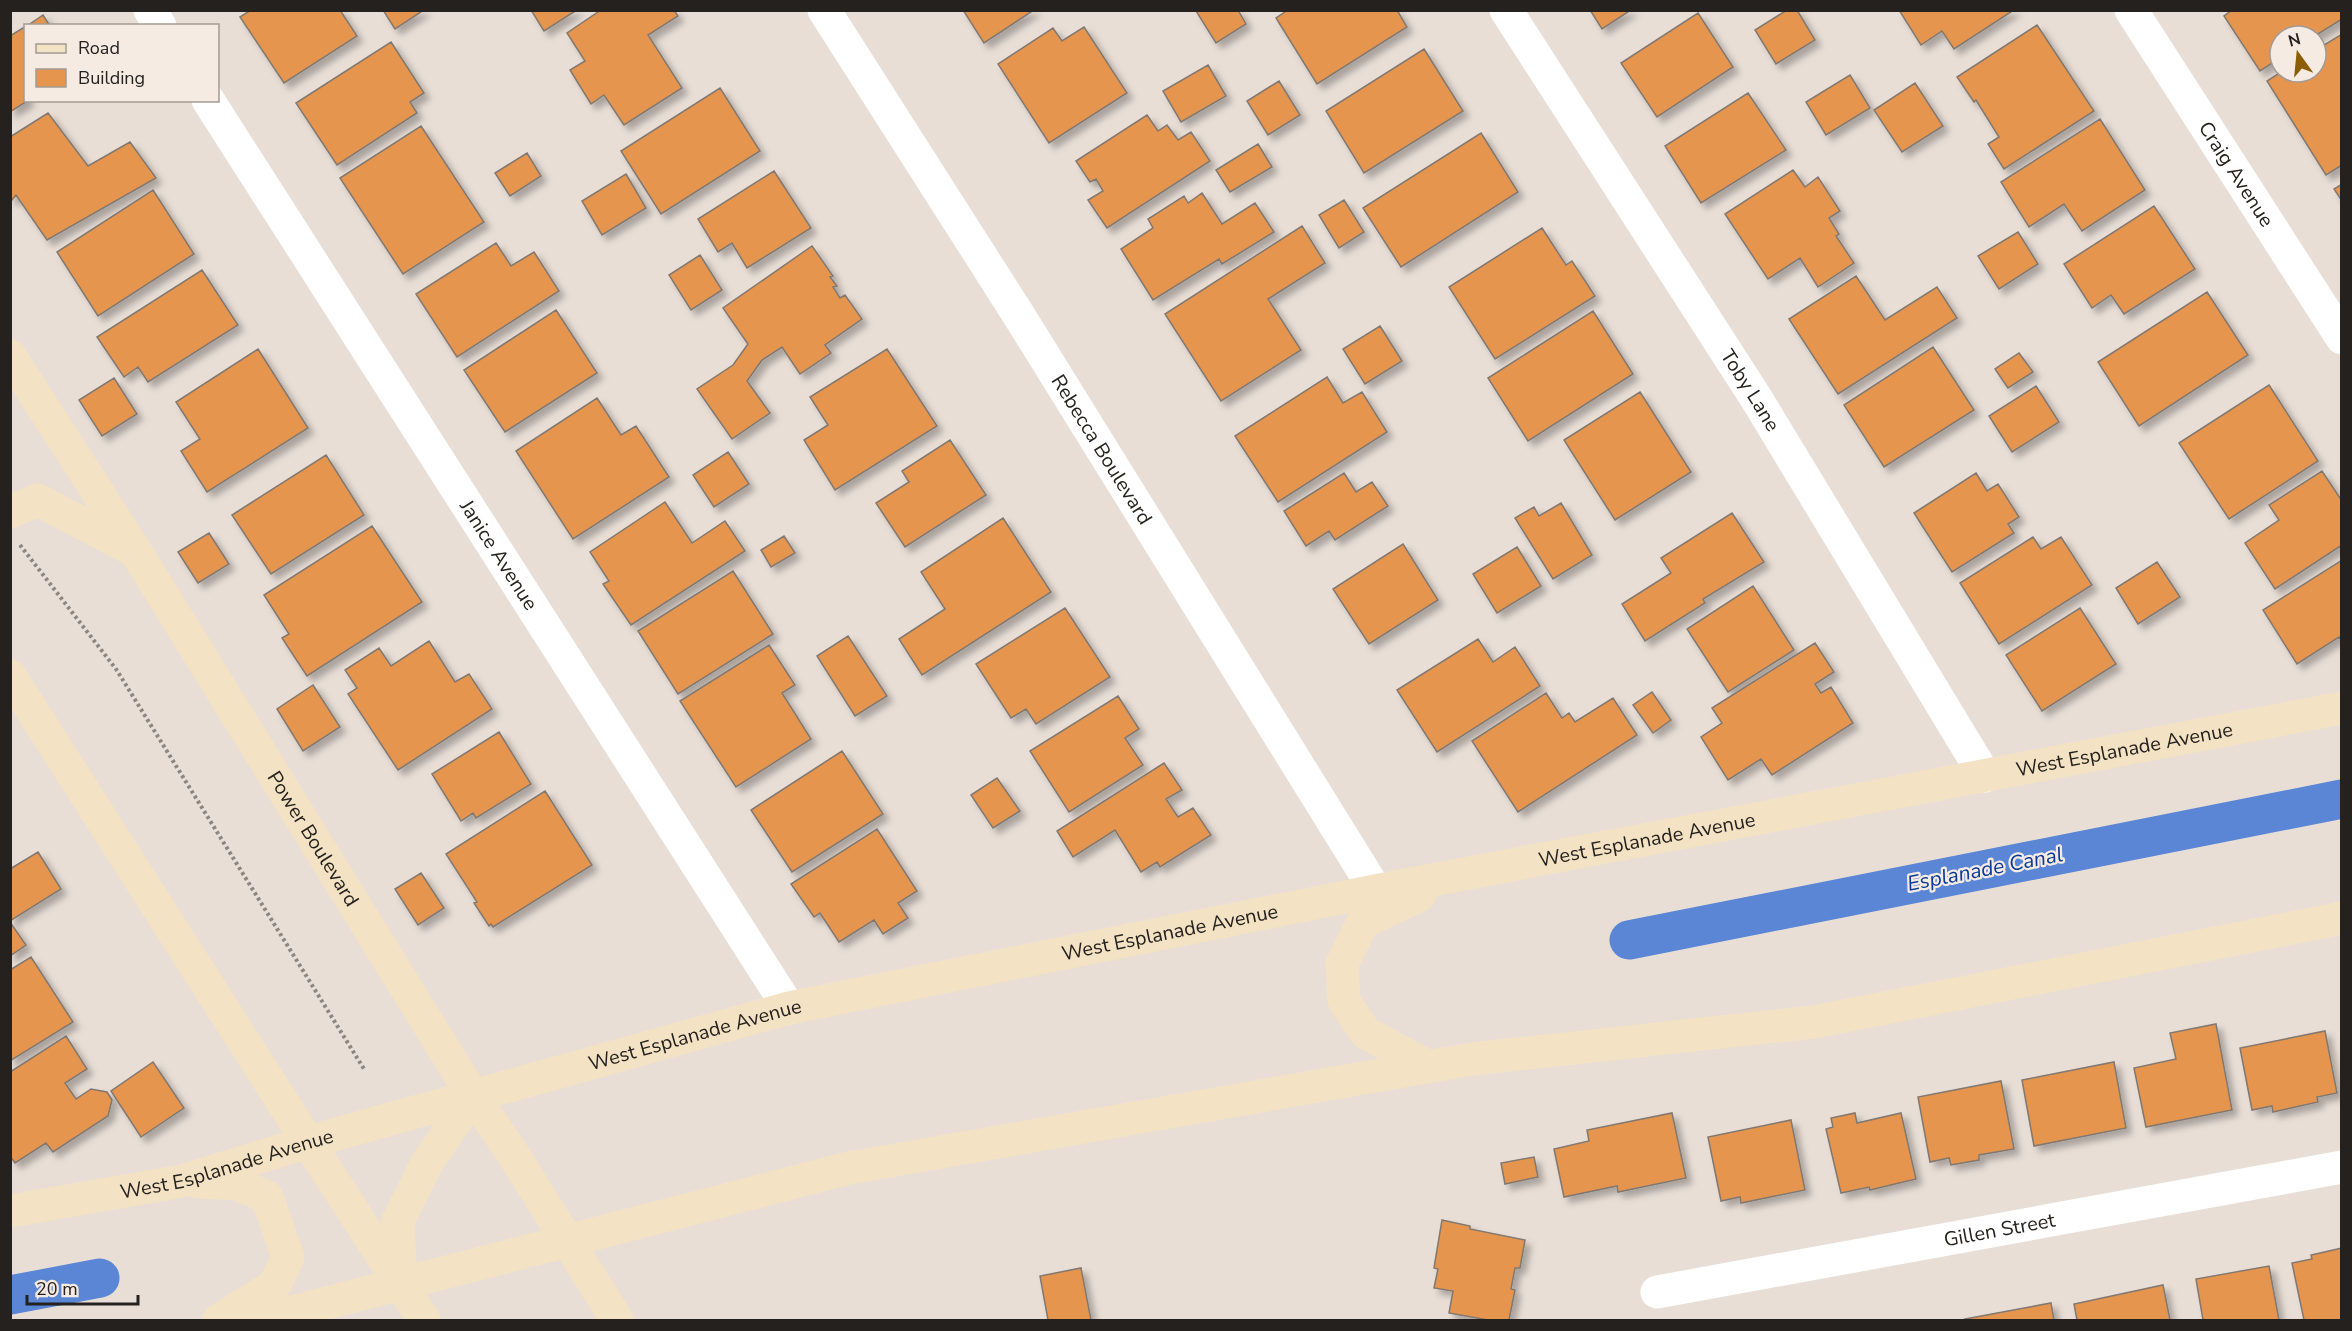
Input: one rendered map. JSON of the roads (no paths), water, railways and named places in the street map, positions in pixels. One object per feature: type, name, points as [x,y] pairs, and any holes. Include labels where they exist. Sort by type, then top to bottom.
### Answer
[{"type":"main road","name":"Power Boulevard","points":[[10,356],[136,552],[473,1095],[617,1320]]},
{"type":"main road","points":[[14,526],[38,500],[136,552]]},
{"type":"main road","points":[[10,676],[424,1320]]},
{"type":"main road","name":"West Esplanade Avenue","points":[[10,1211],[182,1180],[473,1095],[789,1008],[1468,873],[2342,708]]},
{"type":"main road","points":[[1427,1066],[1366,1033],[1344,1001],[1342,964],[1363,922],[1468,873]]},
{"type":"main road","points":[[261,1320],[849,1168],[1472,1059],[1814,1022],[2342,918]]},
{"type":"main road","points":[[401,1284],[398,1221],[427,1163],[473,1095]]},
{"type":"main road","points":[[182,1180],[238,1184],[267,1197],[288,1257],[275,1285],[219,1320]]},
{"type":"street","points":[[150,10],[159,24]]},
{"type":"street","name":"Rebecca Boulevard","points":[[824,10],[1018,314],[1376,891]]},
{"type":"street","name":"Toby Lane","points":[[1506,10],[1756,398],[1985,776]]},
{"type":"street","name":"Craig Avenue","points":[[2131,10],[2342,338]]},
{"type":"street","name":"Janice Avenue","points":[[209,102],[789,1008]]},
{"type":"street","name":"Gillen Street","points":[[1657,1292],[2342,1167]]},
{"type":"waterway","name":"Esplanade Canal","points":[[1629,940],[2342,799]]},
{"type":"waterway","name":"Esplanade Canal","points":[[10,1295],[100,1278]]}]
